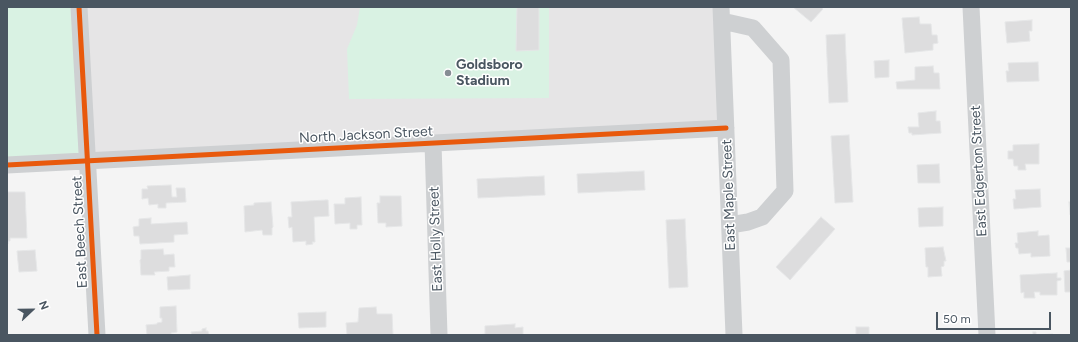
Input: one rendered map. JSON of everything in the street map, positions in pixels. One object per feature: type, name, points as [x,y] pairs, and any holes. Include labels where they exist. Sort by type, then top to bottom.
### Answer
[{"type":"street","name":"East Beech Street","points":[[79,7],[97,335]]},
{"type":"street","name":"East Edgerton Street","points":[[971,7],[987,335]]},
{"type":"street","name":"East Maple Street","points":[[721,14],[734,335]]},
{"type":"street","points":[[721,14],[753,28],[781,60],[785,191],[762,217],[748,222],[730,225]]},
{"type":"street","name":"North Jackson Street","points":[[7,166],[726,128]]},
{"type":"street","name":"East Holly Street","points":[[433,143],[439,335]]},
{"type":"shaded area","points":[[79,7],[721,7],[726,128],[88,161]]},
{"type":"green space","points":[[7,7],[79,7],[88,161],[7,165]]},
{"type":"green space","name":"Goldsboro Stadium","points":[[360,7],[549,7],[549,98],[349,99],[347,49],[357,25]]},
{"type":"building","points":[[517,7],[539,7],[539,50],[516,51]]},
{"type":"building","points":[[793,7],[821,7],[823,9],[811,22]]},
{"type":"building","points":[[919,17],[920,24],[931,24],[932,35],[937,35],[938,43],[933,44],[933,50],[905,53],[902,18]]},
{"type":"building","points":[[1032,20],[1032,31],[1029,31],[1030,41],[1007,43],[1005,22]]},
{"type":"building","points":[[845,34],[848,102],[829,103],[826,35]]},
{"type":"building","points":[[889,60],[889,77],[875,78],[874,61]]},
{"type":"building","points":[[1038,62],[1039,81],[1007,82],[1006,71],[1009,71],[1008,63]]},
{"type":"building","points":[[933,66],[934,73],[939,73],[940,89],[897,89],[896,82],[915,80],[915,67]]},
{"type":"building","points":[[936,111],[936,121],[940,121],[941,133],[912,135],[912,133],[909,133],[908,127],[919,127],[918,113]]},
{"type":"building","points":[[849,135],[853,202],[835,203],[831,136]]},
{"type":"building","points":[[1039,144],[1039,164],[1025,164],[1026,170],[1018,170],[1018,166],[1014,166],[1013,159],[1008,159],[1008,151],[1013,151],[1013,145]]},
{"type":"building","points":[[939,164],[940,183],[918,183],[917,165]]},
{"type":"building","points":[[644,171],[645,190],[578,193],[577,174]]},
{"type":"building","points":[[544,176],[545,195],[478,198],[477,179]]},
{"type":"building","points":[[171,185],[172,197],[177,197],[176,188],[185,188],[186,202],[166,203],[166,208],[158,208],[158,204],[149,205],[148,198],[142,199],[142,189],[148,189],[147,186]]},
{"type":"building","points":[[1040,189],[1041,207],[1014,209],[1013,199],[1016,199],[1015,190]]},
{"type":"building","points":[[7,192],[25,192],[27,238],[10,238],[8,244],[7,244]]},
{"type":"building","points":[[380,196],[401,196],[402,226],[386,227],[386,223],[378,223],[377,203],[380,203]]},
{"type":"building","points":[[361,197],[362,225],[357,225],[357,229],[350,229],[350,223],[335,224],[334,204],[345,204],[345,198]]},
{"type":"building","points":[[328,200],[329,216],[314,217],[315,242],[312,242],[313,244],[306,245],[306,241],[293,242],[292,227],[289,228],[288,217],[292,217],[291,202]]},
{"type":"building","points":[[271,202],[273,227],[272,235],[263,235],[262,230],[245,232],[244,206],[254,205],[254,203]]},
{"type":"building","points":[[1069,202],[1071,202],[1071,215],[1070,215]]},
{"type":"building","points":[[943,207],[943,226],[919,227],[918,208]]},
{"type":"building","points":[[821,217],[835,229],[790,280],[776,267]]},
{"type":"building","points":[[151,218],[151,224],[187,222],[188,234],[174,235],[174,242],[140,244],[139,236],[134,236],[133,227],[139,226],[139,219]]},
{"type":"building","points":[[685,219],[688,287],[669,288],[666,220]]},
{"type":"building","points":[[1038,231],[1038,236],[1049,235],[1050,256],[1031,257],[1031,253],[1019,254],[1015,243],[1018,243],[1017,233]]},
{"type":"building","points":[[943,247],[946,261],[944,261],[944,266],[941,267],[942,276],[928,277],[925,248]]},
{"type":"building","points":[[1066,248],[1071,248],[1071,262],[1067,262]]},
{"type":"building","points":[[163,249],[164,255],[174,254],[175,267],[169,267],[169,271],[154,272],[155,275],[141,275],[141,250]]},
{"type":"building","points":[[35,250],[37,271],[19,272],[17,251]]},
{"type":"building","points":[[1071,270],[1071,292],[1065,292],[1064,271]]},
{"type":"building","points":[[1057,273],[1057,278],[1061,278],[1061,280],[1057,281],[1057,295],[1040,295],[1040,292],[1034,292],[1035,298],[1024,298],[1024,292],[1021,293],[1020,275]]},
{"type":"building","points":[[190,275],[190,289],[168,290],[167,277]]},
{"type":"building","points":[[176,306],[177,332],[171,333],[171,335],[147,335],[146,325],[162,322],[162,318],[160,318],[160,307]]},
{"type":"building","points":[[376,307],[377,314],[392,314],[393,335],[347,335],[346,323],[358,322],[359,308]]},
{"type":"building","points":[[326,312],[326,327],[299,328],[298,313]]},
{"type":"building","points":[[515,324],[515,328],[523,327],[523,335],[479,335],[485,334],[485,326]]},
{"type":"building","points":[[856,327],[869,327],[869,335],[856,335]]},
{"type":"building","points":[[206,328],[209,335],[192,335],[191,332],[202,331],[202,329]]},
{"type":"cycle path","points":[[79,7],[97,335]]},
{"type":"cycle path","points":[[7,165],[726,128]]},
{"type":"place","name":"Goldsboro Stadium","points":[[448,73]]}]
